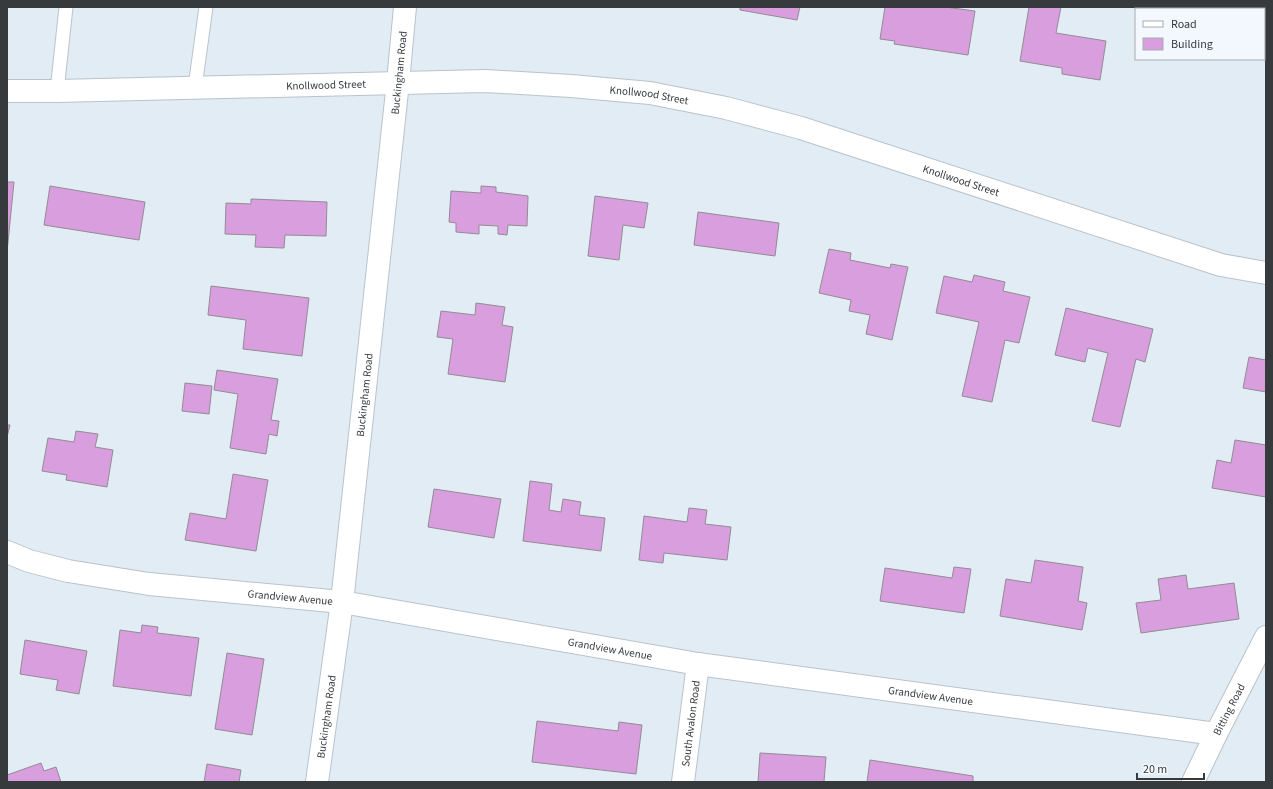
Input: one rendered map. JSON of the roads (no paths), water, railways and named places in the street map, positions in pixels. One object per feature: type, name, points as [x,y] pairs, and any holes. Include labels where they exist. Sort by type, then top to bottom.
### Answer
[{"type":"street","name":"Buckingham Road","points":[[317,782],[342,602],[405,7]]},
{"type":"street","name":"Knollwood Street","points":[[7,91],[485,81],[571,86],[650,93],[726,108],[801,128],[1221,265],[1266,273]]},
{"type":"street","name":"Grandview Avenue","points":[[7,552],[29,561],[68,571],[149,584],[342,602],[698,664],[1216,734]]},
{"type":"street","name":"Bitting Road","points":[[1193,782],[1266,637]]},
{"type":"street","name":"South Avalon Road","points":[[683,782],[698,664]]},
{"type":"lane","points":[[57,91],[66,7]]},
{"type":"lane","points":[[195,87],[206,7]]}]
